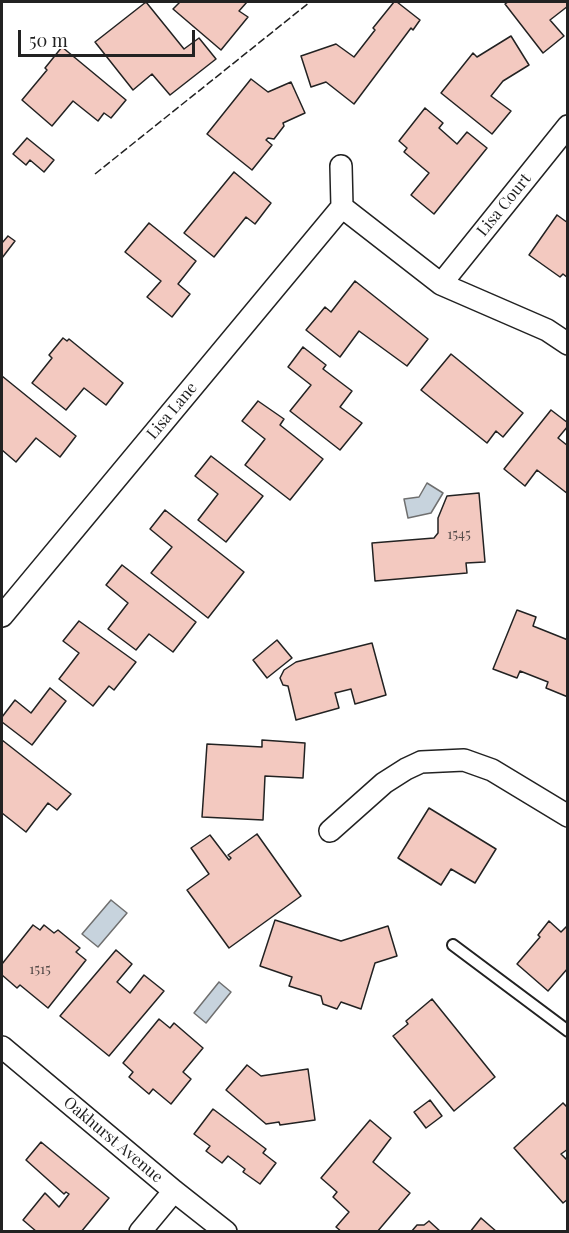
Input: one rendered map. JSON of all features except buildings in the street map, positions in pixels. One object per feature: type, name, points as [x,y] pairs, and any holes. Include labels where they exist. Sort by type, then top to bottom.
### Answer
[{"type":"street","name":"Lisa Court","points":[[441,284],[567,126]]},
{"type":"street","points":[[341,166],[342,207],[441,284],[547,330],[567,344]]},
{"type":"street","name":"Lisa Lane","points":[[2,616],[342,207]]},
{"type":"street","points":[[330,831],[384,783],[405,769],[421,762],[464,760],[492,770],[567,816]]},
{"type":"street","name":"Oakhurst Avenue","points":[[2,1047],[226,1232]]},
{"type":"street","points":[[140,1232],[174,1191]]},
{"type":"lane","points":[[453,945],[567,1031]]},
{"type":"shaded area","points":[[427,483],[443,493],[431,513],[408,518],[404,499],[419,497]]},
{"type":"shaded area","points":[[111,900],[127,913],[98,947],[82,934]]},
{"type":"shaded area","points":[[219,982],[231,992],[206,1023],[194,1013]]},
{"type":"fence","points":[[95,174],[310,2]]}]
